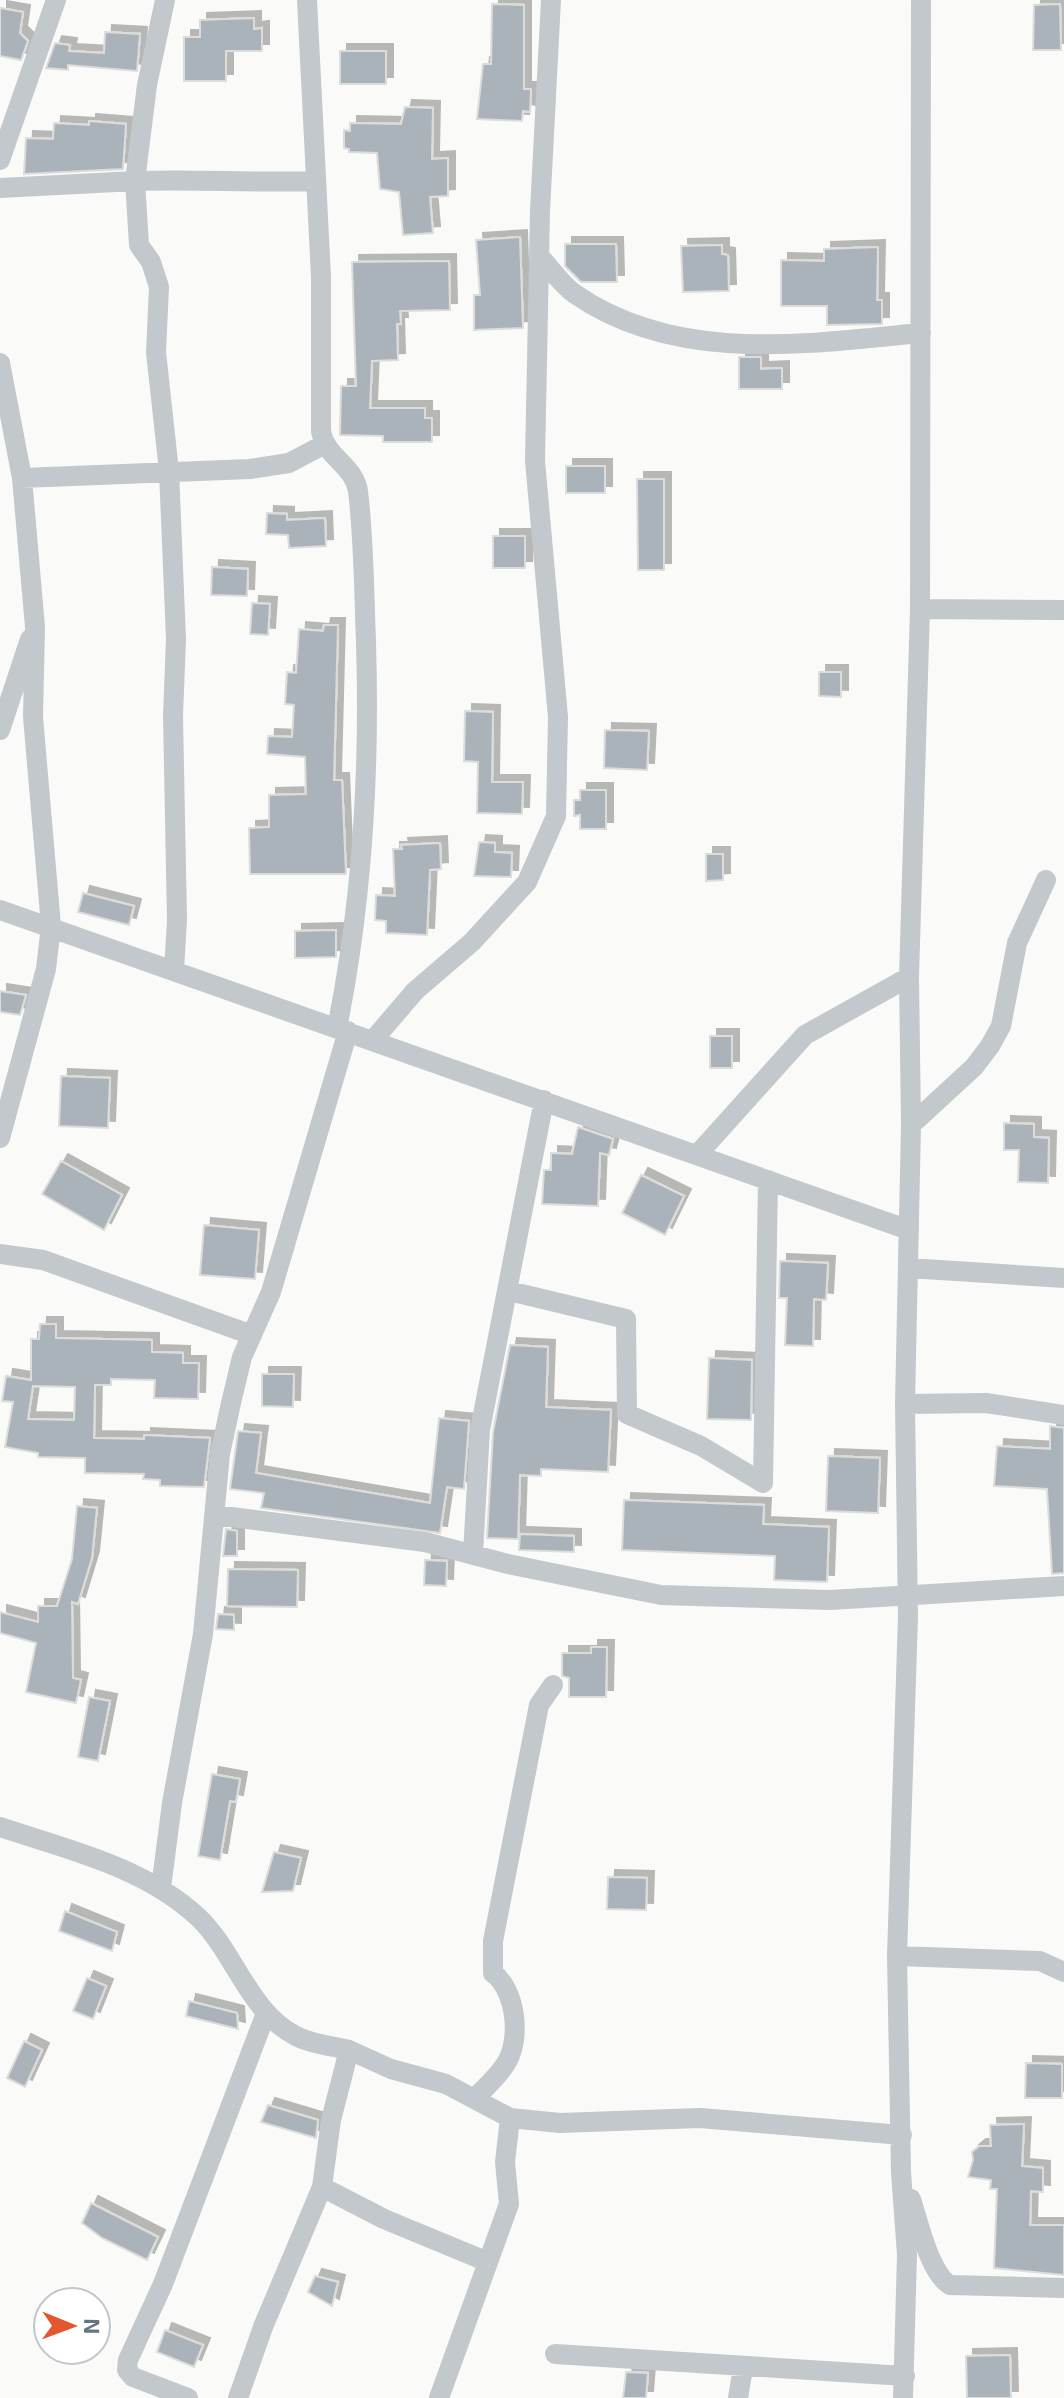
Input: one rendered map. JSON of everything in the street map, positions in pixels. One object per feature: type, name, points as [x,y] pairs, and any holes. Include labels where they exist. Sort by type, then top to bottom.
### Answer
[{"type":"street","points":[[0,160],[56,0]]},
{"type":"street","points":[[165,0],[147,85],[135,181],[139,245],[151,262],[159,287],[156,352],[169,471],[176,639],[173,716],[177,920],[174,970]]},
{"type":"street","points":[[161,1888],[172,1803],[203,1634],[220,1454],[242,1357],[271,1292],[343,1030],[362,866],[368,709],[357,487],[353,474],[323,445],[321,277],[307,0]]},
{"type":"street","points":[[374,1039],[415,991],[472,942],[527,882],[556,816],[558,717],[535,461],[540,211],[551,0]]},
{"type":"street","points":[[555,2354],[743,2368],[906,2391],[907,2255],[901,2172],[897,1956],[907,1598],[905,1404],[911,1125],[909,977],[920,609],[921,0]]},
{"type":"street","points":[[0,188],[211,178],[256,183],[315,181]]},
{"type":"street","points":[[541,258],[572,293],[615,317],[677,338],[726,345],[921,333]]},
{"type":"street","points":[[0,363],[22,478],[35,627],[33,717],[51,926],[46,969],[0,1138]]},
{"type":"street","points":[[22,478],[250,469],[289,463],[323,445]]},
{"type":"street","points":[[920,609],[1064,610]]},
{"type":"street","points":[[0,730],[13,683],[35,627]]},
{"type":"street","points":[[911,1125],[974,1067],[990,1046],[1001,1026],[1017,943],[1046,880]]},
{"type":"street","points":[[0,910],[374,1039],[909,1230]]},
{"type":"street","points":[[697,1155],[805,1035],[909,977]]},
{"type":"street","points":[[473,1554],[480,1430],[544,1100]]},
{"type":"street","points":[[509,1291],[626,1319],[627,1414],[701,1446],[763,1483],[768,1180]]},
{"type":"street","points":[[0,1254],[43,1260],[252,1335]]},
{"type":"street","points":[[908,1268],[1064,1278]]},
{"type":"street","points":[[905,1404],[986,1403],[1064,1415]]},
{"type":"street","points":[[216,1515],[367,1533],[661,1595],[789,1600],[907,1598],[1064,1586]]},
{"type":"street","points":[[475,2098],[507,2063],[515,2021],[504,1981],[493,1973],[493,1941],[539,1705],[553,1685]]},
{"type":"street","points":[[0,1829],[110,1864],[161,1888],[201,1920],[266,2013],[296,2036],[349,2050],[391,2069],[446,2084],[510,2118],[560,2123],[700,2118],[902,2135]]},
{"type":"street","points":[[897,1956],[1029,1960],[1064,1972]]},
{"type":"street","points":[[188,2398],[133,2377],[127,2370],[128,2360],[163,2284],[266,2013]]},
{"type":"street","points":[[238,2398],[263,2327],[322,2187],[331,2120],[349,2050]]},
{"type":"street","points":[[439,2398],[509,2204],[505,2162],[510,2118]]},
{"type":"street","points":[[901,2172],[936,2270],[944,2282],[962,2286],[1064,2288]]},
{"type":"street","points":[[322,2187],[384,2219],[488,2262]]},
{"type":"street","points":[[738,2398],[743,2368]]},
{"type":"building","points":[[492,4],[524,5],[524,89],[531,89],[530,112],[523,111],[522,121],[477,119],[483,64],[491,64]]},
{"type":"building","points":[[1060,4],[1061,50],[1033,50],[1034,5]]},
{"type":"building","points":[[0,8],[23,12],[20,33],[28,41],[21,60],[0,56]]},
{"type":"building","points":[[254,18],[254,29],[262,28],[262,51],[226,51],[226,81],[184,81],[184,37],[200,37],[200,20]]},
{"type":"building","points":[[105,32],[140,34],[137,71],[68,65],[68,70],[46,68],[55,43],[70,45],[69,51],[104,53]]},
{"type":"building","points":[[340,51],[386,51],[386,84],[340,84]]},
{"type":"building","points":[[405,107],[433,108],[432,159],[448,158],[448,196],[430,197],[433,233],[403,235],[399,192],[380,189],[377,153],[349,152],[344,148],[344,130],[350,131],[350,123],[401,124]]},
{"type":"building","points":[[89,121],[126,124],[123,169],[24,174],[26,138],[53,139],[54,123],[89,125]]},
{"type":"building","points":[[520,237],[523,328],[474,330],[474,295],[480,295],[476,240]]},
{"type":"building","points":[[565,244],[616,244],[617,282],[581,282],[565,266]]},
{"type":"building","points":[[722,245],[722,254],[728,255],[729,291],[683,292],[681,246]]},
{"type":"building","points":[[878,247],[877,300],[882,300],[882,324],[827,325],[827,306],[781,306],[781,260],[824,261],[824,249]]},
{"type":"building","points":[[449,261],[450,310],[400,311],[401,324],[397,324],[398,360],[372,361],[370,408],[425,408],[425,418],[432,418],[432,442],[383,442],[383,436],[340,435],[341,386],[356,386],[352,262]]},
{"type":"building","points":[[739,357],[761,357],[761,369],[782,368],[782,389],[739,389]]},
{"type":"building","points":[[566,466],[605,466],[605,493],[566,493]]},
{"type":"building","points":[[637,479],[664,479],[664,570],[638,570]]},
{"type":"building","points":[[267,513],[287,514],[287,520],[325,518],[326,546],[289,548],[288,535],[266,534]]},
{"type":"building","points":[[493,536],[525,536],[525,568],[493,568]]},
{"type":"building","points":[[212,567],[248,569],[247,596],[211,595]]},
{"type":"building","points":[[252,603],[270,604],[268,635],[250,634]]},
{"type":"building","points":[[324,625],[338,625],[334,780],[342,780],[346,874],[250,874],[249,828],[269,827],[269,795],[306,794],[305,757],[267,754],[268,736],[292,737],[294,705],[285,704],[287,672],[296,673],[299,629],[323,631]]},
{"type":"building","points":[[819,672],[841,672],[841,697],[819,696]]},
{"type":"building","points":[[465,711],[493,712],[492,782],[523,782],[522,814],[477,813],[478,762],[464,761]]},
{"type":"building","points":[[605,730],[649,731],[647,770],[604,768]]},
{"type":"building","points":[[580,790],[606,790],[606,829],[580,829],[580,815],[574,816],[574,800],[580,800]]},
{"type":"building","points":[[479,842],[495,843],[495,852],[512,853],[511,877],[474,876]]},
{"type":"building","points":[[440,843],[441,869],[430,870],[427,935],[386,933],[386,921],[375,920],[376,895],[395,896],[393,849],[402,849],[401,845]]},
{"type":"building","points":[[706,854],[723,854],[723,880],[706,881]]},
{"type":"building","points":[[83,893],[134,906],[129,925],[78,912]]},
{"type":"building","points":[[336,930],[336,957],[295,958],[295,931]]},
{"type":"building","points":[[0,991],[26,995],[20,1015],[0,1012]]},
{"type":"building","points":[[710,1036],[732,1036],[732,1068],[710,1068]]},
{"type":"building","points":[[61,1076],[110,1078],[108,1128],[59,1126]]},
{"type":"building","points":[[1004,1123],[1034,1124],[1034,1137],[1049,1138],[1048,1183],[1018,1182],[1019,1150],[1004,1150]]},
{"type":"building","points":[[578,1127],[613,1139],[609,1155],[600,1153],[598,1206],[542,1204],[544,1170],[551,1170],[551,1153],[572,1154]]},
{"type":"building","points":[[61,1161],[122,1195],[104,1230],[42,1194]]},
{"type":"building","points":[[641,1175],[684,1196],[665,1235],[622,1213]]},
{"type":"building","points":[[204,1225],[259,1230],[255,1279],[200,1275]]},
{"type":"building","points":[[780,1261],[828,1263],[826,1300],[814,1299],[813,1346],[785,1345],[787,1298],[779,1298]]},
{"type":"building","points":[[40,1324],[56,1324],[56,1338],[152,1340],[152,1352],[183,1353],[183,1363],[199,1363],[198,1399],[154,1398],[155,1380],[111,1379],[111,1385],[95,1385],[94,1438],[144,1439],[144,1435],[210,1438],[204,1487],[160,1486],[160,1480],[143,1479],[144,1474],[85,1473],[85,1458],[38,1457],[38,1453],[5,1447],[13,1402],[2,1401],[6,1376],[31,1380],[31,1339],[39,1339]],"holes":[[[33,1386],[75,1387],[74,1420],[28,1419]]]},
{"type":"building","points":[[510,1345],[548,1347],[546,1407],[611,1410],[608,1472],[541,1469],[541,1476],[520,1475],[518,1539],[487,1538],[493,1432]]},
{"type":"building","points":[[709,1358],[752,1360],[751,1420],[707,1419]]},
{"type":"building","points":[[262,1374],[294,1374],[293,1407],[262,1406]]},
{"type":"building","points":[[439,1418],[469,1421],[464,1489],[447,1487],[440,1533],[261,1508],[264,1493],[230,1489],[238,1431],[261,1433],[256,1473],[430,1503]]},
{"type":"building","points":[[1050,1426],[1064,1428],[1064,1573],[1052,1574],[1047,1489],[994,1486],[997,1446],[1050,1449]]},
{"type":"building","points":[[828,1456],[880,1458],[878,1513],[826,1511]]},
{"type":"building","points":[[624,1500],[764,1505],[763,1524],[829,1527],[827,1582],[774,1580],[775,1556],[622,1550]]},
{"type":"building","points":[[77,1506],[97,1508],[92,1558],[78,1604],[72,1602],[73,1678],[81,1680],[76,1703],[26,1692],[36,1643],[0,1633],[0,1612],[38,1622],[38,1606],[57,1606],[72,1559]]},
{"type":"building","points":[[226,1529],[237,1531],[237,1556],[223,1556]]},
{"type":"building","points":[[520,1534],[574,1536],[574,1552],[519,1550]]},
{"type":"building","points":[[425,1560],[447,1561],[446,1586],[424,1585]]},
{"type":"building","points":[[228,1569],[298,1570],[297,1607],[227,1606]]},
{"type":"building","points":[[218,1614],[234,1615],[234,1630],[216,1629]]},
{"type":"building","points":[[591,1647],[607,1647],[606,1697],[569,1697],[569,1678],[562,1676],[562,1653],[591,1653]]},
{"type":"building","points":[[89,1697],[110,1701],[98,1761],[78,1757]]},
{"type":"building","points":[[212,1774],[240,1779],[236,1802],[230,1801],[220,1860],[198,1856]]},
{"type":"building","points":[[274,1852],[301,1858],[293,1891],[262,1892]]},
{"type":"building","points":[[608,1877],[647,1878],[646,1910],[607,1909]]},
{"type":"building","points":[[65,1911],[117,1932],[112,1951],[59,1931]]},
{"type":"building","points":[[87,1978],[106,1986],[93,2019],[73,2011]]},
{"type":"building","points":[[189,2001],[237,2013],[238,2029],[186,2016]]},
{"type":"building","points":[[24,2041],[42,2050],[25,2087],[7,2078]]},
{"type":"building","points":[[1026,2063],[1062,2064],[1062,2098],[1025,2098]]},
{"type":"building","points":[[268,2105],[318,2120],[316,2138],[261,2122]]},
{"type":"building","points":[[1024,2124],[1022,2166],[1043,2168],[1043,2192],[1031,2191],[1030,2225],[1064,2225],[1064,2275],[994,2268],[997,2189],[990,2189],[991,2180],[968,2177],[972,2152],[979,2146],[991,2146],[990,2125]]},
{"type":"building","points":[[91,2203],[158,2237],[147,2260],[102,2238],[82,2223]]},
{"type":"building","points":[[315,2276],[338,2282],[332,2306],[308,2292]]},
{"type":"building","points":[[165,2330],[203,2345],[194,2367],[157,2352]]},
{"type":"building","points":[[1010,2355],[1011,2398],[967,2398],[966,2356]]},
{"type":"building","points":[[626,2372],[648,2373],[646,2398],[623,2398]]}]
